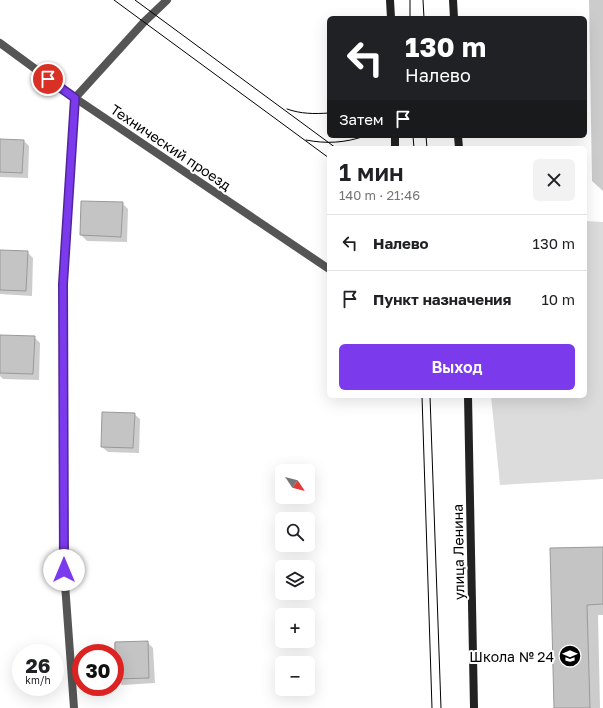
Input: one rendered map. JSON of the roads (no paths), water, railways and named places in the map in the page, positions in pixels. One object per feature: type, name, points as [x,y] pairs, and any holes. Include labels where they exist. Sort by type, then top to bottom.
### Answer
[{"type":"main road","points":[[390,0],[391,16]]},
{"type":"main road","points":[[453,0],[454,16]]},
{"type":"main road","name":"улица Ленина","points":[[468,398],[474,708]]},
{"type":"street","points":[[74,708],[64,570],[63,284],[75,98],[144,22],[167,0]]},
{"type":"street","name":"Технический проезд","points":[[0,43],[75,98],[327,268]]},
{"type":"tram line","points":[[114,0],[327,157]]},
{"type":"tram line","points":[[135,0],[333,146]]},
{"type":"tram line","points":[[410,0],[410,16]]},
{"type":"tram line","points":[[423,0],[424,16]]},
{"type":"tram line","points":[[287,109],[297,112],[327,113]]},
{"type":"tram line","points":[[306,140],[336,142],[358,138]]},
{"type":"tram line","points":[[413,138],[414,146]]},
{"type":"tram line","points":[[426,138],[427,146]]},
{"type":"tram line","points":[[422,398],[432,708]]},
{"type":"tram line","points":[[430,398],[441,708]]},
{"type":"place","name":"Школа № 24","points":[[570,656]]}]
